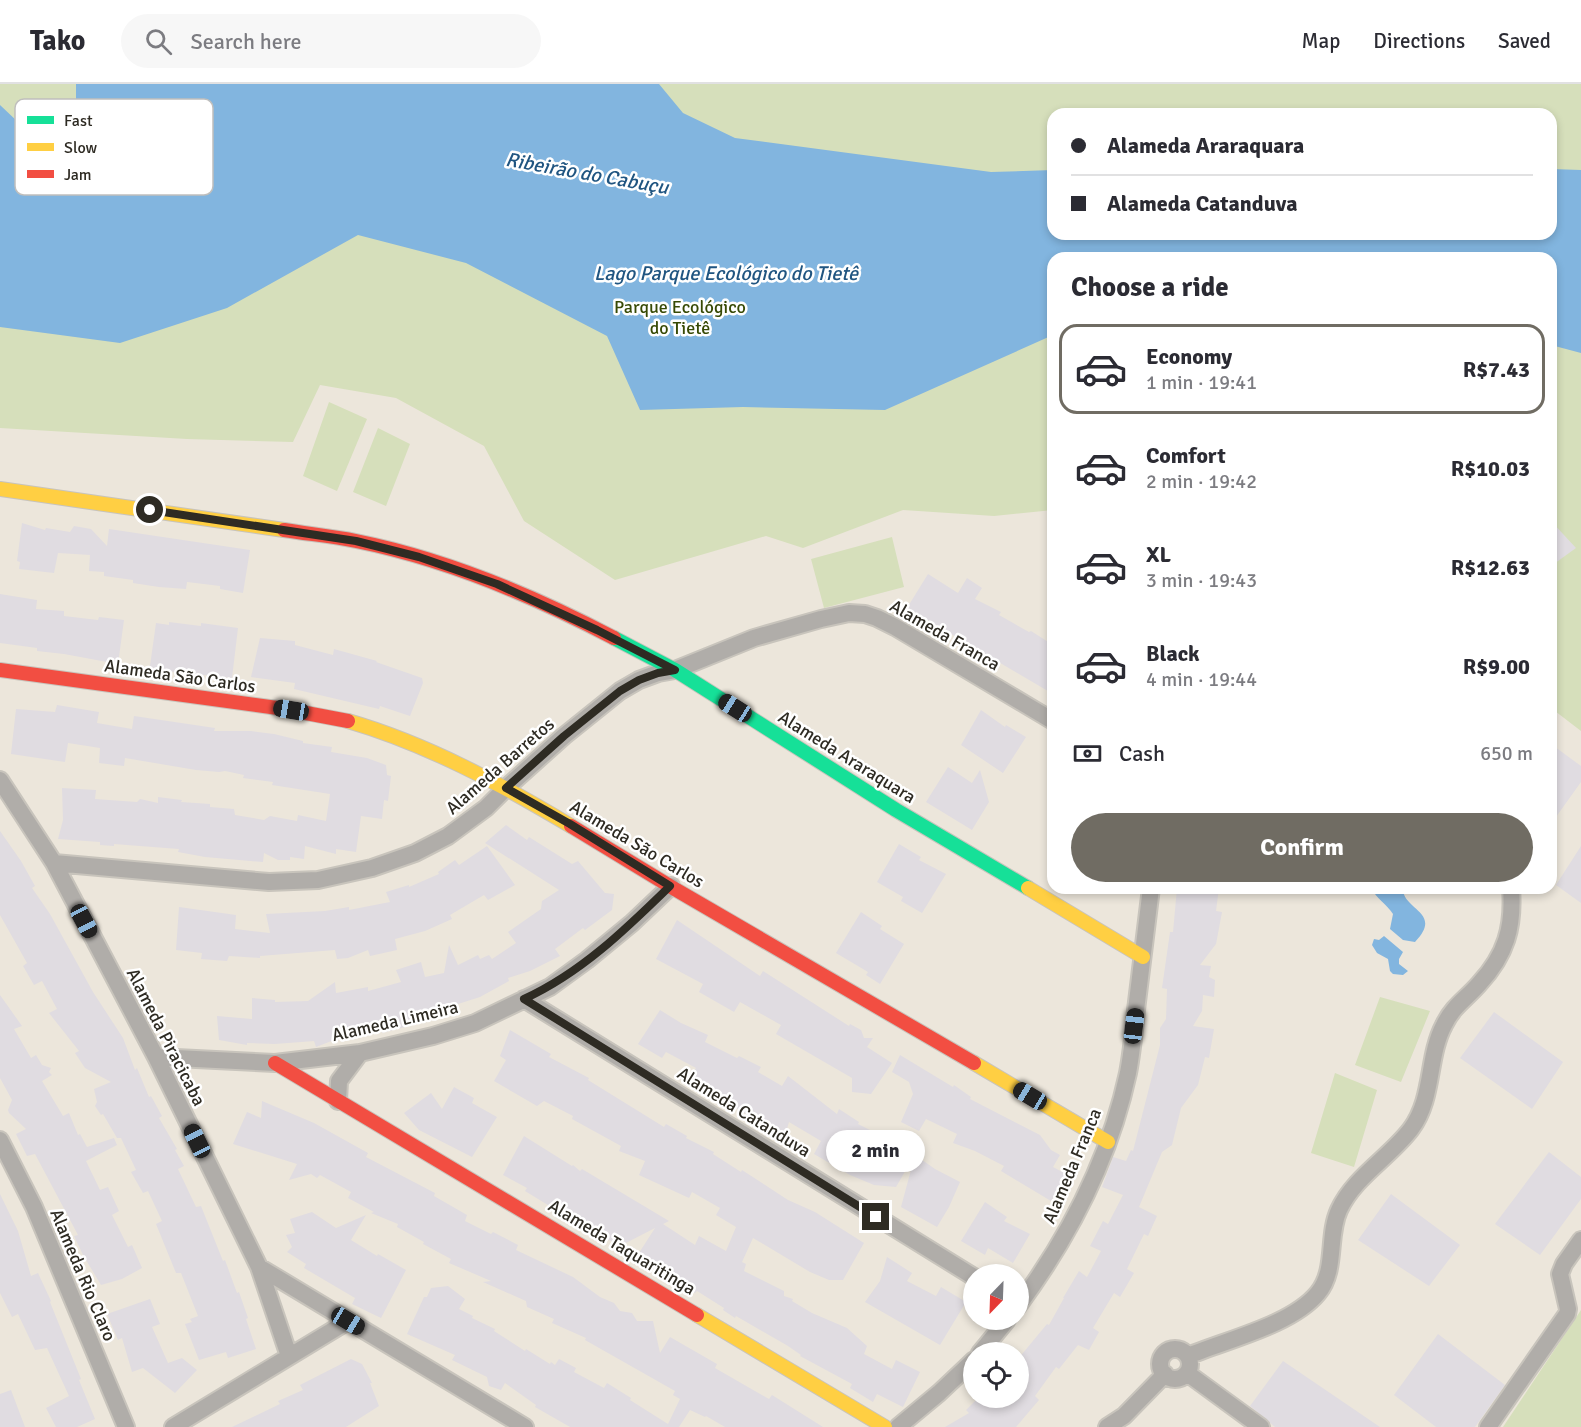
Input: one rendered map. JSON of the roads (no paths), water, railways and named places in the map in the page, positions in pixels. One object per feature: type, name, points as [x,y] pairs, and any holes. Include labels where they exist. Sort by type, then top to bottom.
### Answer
[{"type":"street","name":"Alameda Araraquara","points":[[0,489],[356,541],[497,584],[597,630],[675,670],[896,810],[1143,957]]},
{"type":"street","name":"Alameda Franca","points":[[675,670],[754,638],[822,619],[849,614],[865,614],[895,627],[1047,717]]},
{"type":"street","name":"Alameda São Carlos","points":[[0,670],[314,714],[361,725],[413,743],[506,788],[570,824],[670,886],[1108,1142]]},
{"type":"street","name":"Alameda Barretos","points":[[54,863],[269,882],[318,880],[372,868],[415,853],[448,836],[477,815],[564,736],[620,691],[639,680],[675,670]]},
{"type":"street","name":"Alameda Piracicaba","points":[[0,780],[54,863],[156,1057],[259,1267],[289,1356]]},
{"type":"street","name":"Alameda Limeira","points":[[156,1057],[275,1063],[360,1053],[433,1036],[475,1023],[550,987],[632,923],[670,886]]},
{"type":"street","name":"Alameda Franca","points":[[1029,1291],[1049,1263],[1079,1207],[1108,1142],[1128,1072],[1150,894]]},
{"type":"street","points":[[1188,1356],[1283,1320],[1306,1305],[1320,1292],[1332,1253],[1339,1210],[1352,1190],[1412,1128],[1425,1101],[1443,1026],[1456,1004],[1478,985],[1496,964],[1509,935],[1513,910],[1512,894]]},
{"type":"street","name":"Alameda Catanduva","points":[[524,999],[963,1270]]},
{"type":"street","points":[[338,1101],[339,1081],[360,1053]]},
{"type":"street","name":"Alameda Taquaritinga","points":[[275,1063],[885,1427]]},
{"type":"street","name":"Alameda Rio Claro","points":[[0,1140],[34,1207],[126,1427]]},
{"type":"street","points":[[1488,1427],[1567,1314],[1568,1309],[1560,1274],[1564,1264],[1581,1240]]},
{"type":"street","points":[[259,1267],[525,1427]]},
{"type":"street","points":[[173,1427],[348,1321]]},
{"type":"street","points":[[989,1342],[999,1330]]},
{"type":"street","points":[[1172,1349],[1181,1350],[1188,1356],[1190,1364],[1187,1373],[1175,1378],[1166,1374],[1160,1366],[1164,1353],[1172,1349]]},
{"type":"street","points":[[898,1427],[939,1394],[963,1371]]},
{"type":"street","points":[[1187,1373],[1261,1427]]},
{"type":"street","points":[[1107,1427],[1123,1422],[1166,1374]]},
{"type":"water","name":"Lago Parque Ecológico do Tietê","points":[[76,84],[659,84],[683,113],[735,138],[991,172],[1047,170],[1047,240],[1557,240],[1557,169],[1581,170],[1581,353],[1557,347],[1557,252],[1047,252],[1047,338],[885,410],[743,407],[640,410],[607,336],[466,263],[358,235],[227,308],[120,343],[0,327],[0,105],[15,119],[15,195],[213,195],[213,99],[76,99]]},
{"type":"water","points":[[1404,894],[1420,912],[1425,924],[1423,932],[1415,942],[1403,940],[1390,929],[1393,914],[1376,895]]},
{"type":"water","points":[[1384,936],[1403,952],[1399,964],[1408,971],[1403,975],[1393,974],[1390,971],[1388,959],[1377,953],[1372,945],[1374,939],[1379,940]]},
{"type":"water label","name":"Ribeirão do Cabuçu","points":[[587,173]]},
{"type":"park label","name":"Parque Ecológico do Tietê","points":[[680,317]]}]
